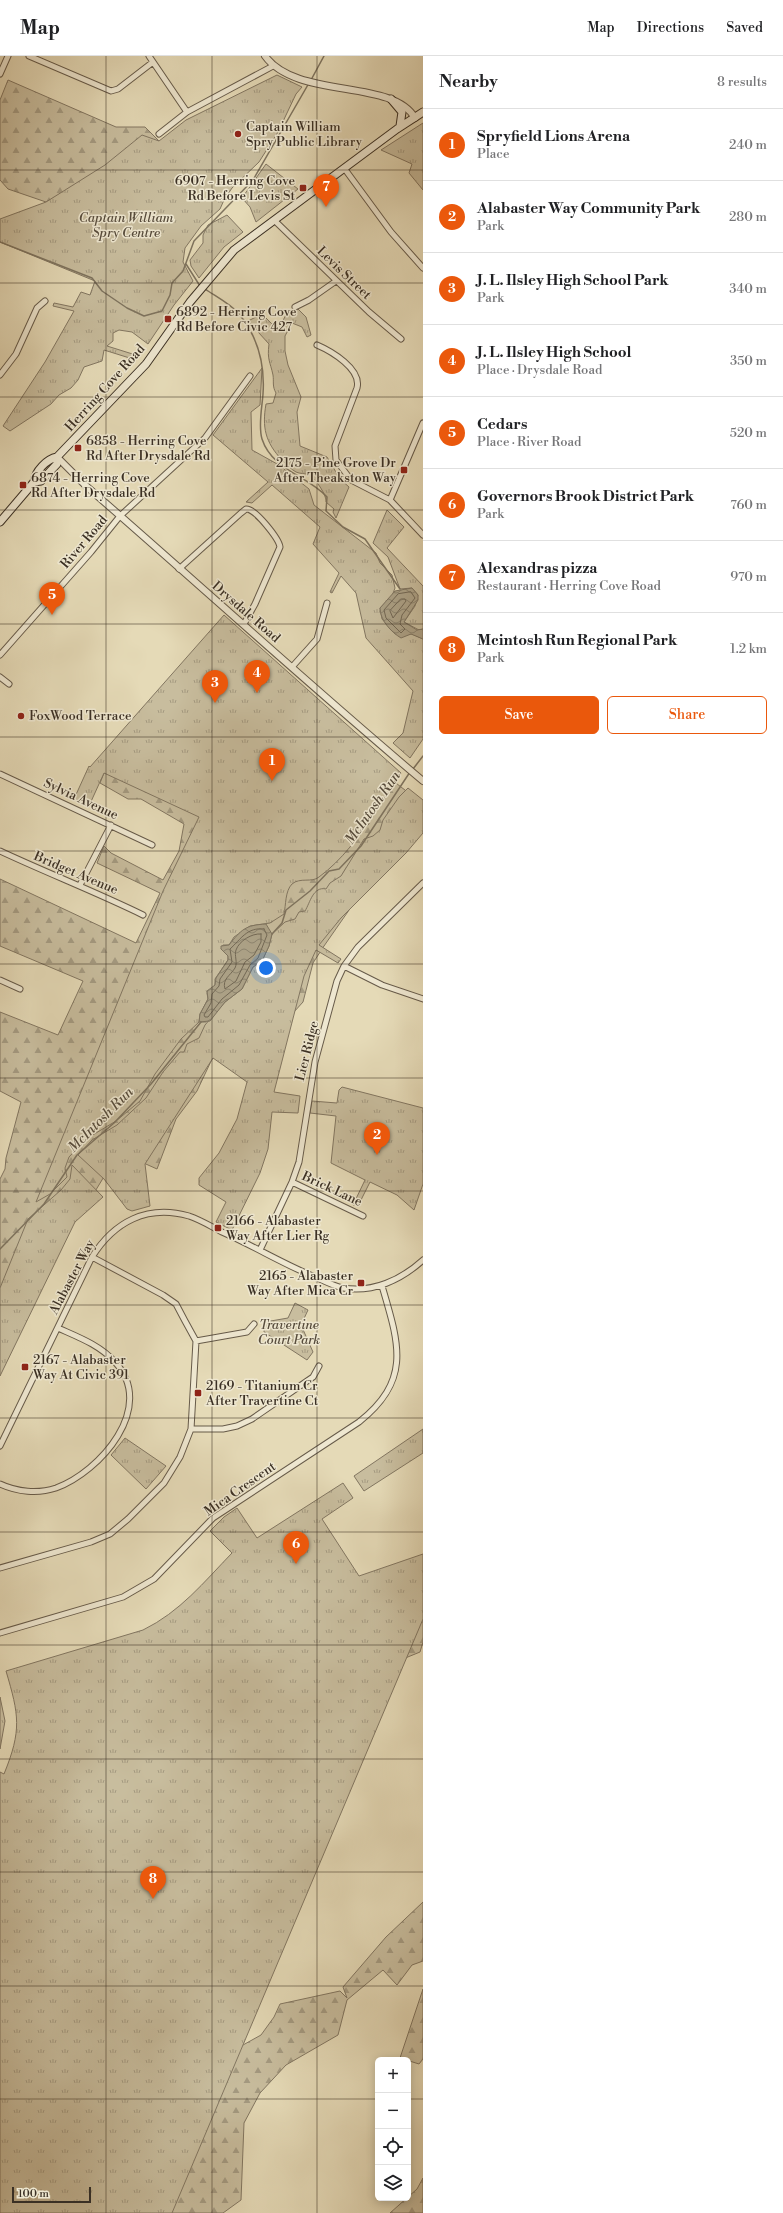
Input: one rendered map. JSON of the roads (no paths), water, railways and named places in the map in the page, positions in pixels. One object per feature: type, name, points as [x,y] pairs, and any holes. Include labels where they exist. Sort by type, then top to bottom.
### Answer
[{"type":"main road","points":[[391,99],[402,112],[400,126]]},
{"type":"main road","name":"Herring Cove Road","points":[[0,522],[34,482],[41,481],[57,464],[57,457],[146,364],[196,294],[234,250],[400,126],[420,115]]},
{"type":"street","points":[[0,74],[8,56]]},
{"type":"street","points":[[29,56],[111,92],[118,89],[153,62]]},
{"type":"street","points":[[149,56],[187,112]]},
{"type":"street","points":[[265,56],[273,66],[305,80],[317,84],[391,99],[420,115]]},
{"type":"street","points":[[159,134],[187,112],[273,66]]},
{"type":"street","points":[[344,168],[391,232],[423,268]]},
{"type":"street","name":"Levis Street","points":[[274,220],[336,281],[401,339]]},
{"type":"street","points":[[295,307],[309,300],[336,281]]},
{"type":"street","points":[[0,375],[14,356],[37,308],[45,301]]},
{"type":"street","points":[[317,345],[327,349],[349,367],[358,379],[357,388],[335,446],[336,460],[351,480],[390,500],[423,535]]},
{"type":"street","name":"River Road","points":[[0,655],[91,552],[120,516],[205,438],[250,376]]},
{"type":"street","points":[[390,500],[423,423]]},
{"type":"street","name":"Drysdale Road","points":[[57,457],[86,486],[179,569],[244,624],[339,710],[423,781]]},
{"type":"street","points":[[179,569],[246,509],[254,511],[278,540],[280,547],[255,604],[244,624]]},
{"type":"street","points":[[292,667],[317,640],[327,603]]},
{"type":"street","points":[[0,677],[9,684]]},
{"type":"street","name":"Sylvia Avenue","points":[[0,774],[152,845]]},
{"type":"street","points":[[80,885],[110,825]]},
{"type":"street","name":"Bridget Avenue","points":[[0,852],[51,875],[80,885],[143,915]]},
{"type":"street","name":"Lier Ridge","points":[[260,1250],[292,1182],[299,1162],[315,1062],[337,982],[344,966],[355,950],[423,883]]},
{"type":"street","points":[[344,966],[382,985],[423,999]]},
{"type":"street","points":[[0,980],[20,989]]},
{"type":"street","name":"Brick Lane","points":[[292,1182],[363,1216]]},
{"type":"street","name":"Alabaster Way","points":[[0,1446],[92,1258],[101,1244],[115,1229],[142,1215],[156,1212],[190,1216],[298,1270],[342,1288],[360,1289],[382,1286],[406,1274],[423,1260]]},
{"type":"street","points":[[0,1568],[91,1542],[110,1534],[128,1519],[164,1483],[180,1457],[191,1429],[196,1341],[176,1304],[163,1295],[92,1258]]},
{"type":"street","name":"Mica Crescent","points":[[0,1633],[123,1597],[134,1592],[165,1569],[213,1518],[359,1422],[376,1409],[389,1390],[396,1371],[398,1356],[382,1286]]},
{"type":"street","points":[[196,1341],[246,1332],[254,1324]]},
{"type":"street","points":[[0,1484],[19,1491],[38,1491],[55,1488],[72,1481],[86,1471],[114,1442],[122,1431],[128,1414],[130,1394],[125,1377],[116,1362],[98,1347],[58,1328]]},
{"type":"street","points":[[191,1429],[223,1429],[252,1419],[313,1377],[319,1366]]},
{"type":"water","points":[[412,588],[418,595],[418,600],[404,622],[417,630],[423,629],[423,639],[411,634],[401,638],[387,625],[380,612],[380,608],[395,591]]},
{"type":"water","points":[[266,924],[272,934],[269,946],[262,961],[253,967],[242,989],[225,1002],[210,1021],[199,1022],[200,1014],[208,999],[207,991],[215,985],[216,978],[228,960],[228,956],[221,949],[221,946],[229,945],[240,932],[248,927]]},
{"type":"waterway","name":"McIntosh Run","points":[[311,80],[324,56]]},
{"type":"waterway","points":[[0,242],[92,278],[102,291],[127,308],[144,316],[162,311],[170,295],[172,283],[183,271],[194,241],[253,180],[309,83]]},
{"type":"waterway","name":"McIntosh Run","points":[[186,264],[200,286]]},
{"type":"waterway","name":"McIntosh Run","points":[[205,289],[236,310],[251,332],[259,352],[263,372],[263,394],[260,423],[262,439],[267,450],[282,465],[310,483],[327,497],[326,511],[343,527],[365,539],[400,589]]},
{"type":"waterway","name":"McIntosh Run","points":[[413,769],[423,756]]},
{"type":"waterway","name":"McIntosh Run","points":[[272,934],[282,923],[286,910],[310,891],[329,871],[339,869],[361,846],[410,772]]},
{"type":"waterway","name":"McIntosh Run","points":[[0,1249],[44,1204],[77,1155],[114,1123],[151,1084],[201,1022]]},
{"type":"place","name":"Captain William Spry Public Library","points":[[238,134]]},
{"type":"place","name":"6907 - Herring Cove Rd Before Levis St","points":[[303,188]]},
{"type":"place","name":"Alexandras pizza","points":[[326,207]]},
{"type":"place","name":"6892 - Herring Cove Rd Before Civic 427","points":[[168,319]]},
{"type":"place","name":"6858 - Herring Cove Rd After Drysdale Rd","points":[[78,448]]},
{"type":"place","name":"2175 - Pine Grove Dr After Theakston Way","points":[[404,470]]},
{"type":"place","name":"6874 - Herring Cove Rd After Drysdale Rd","points":[[23,485]]},
{"type":"place","name":"Cedars","points":[[52,615]]},
{"type":"place","name":"J. L. Ilsley High School","points":[[257,693]]},
{"type":"place","name":"J. L. Ilsley High School Park","points":[[215,703]]},
{"type":"place","name":"FoxWood Terrace","points":[[21,716]]},
{"type":"place","name":"Spryfield Lions Arena","points":[[272,781]]},
{"type":"place","name":"Alabaster Way Community Park","points":[[377,1155]]},
{"type":"place","name":"2166 - Alabaster Way After Lier Rg","points":[[218,1228]]},
{"type":"place","name":"2165 - Alabaster Way After Mica Cr","points":[[361,1283]]},
{"type":"place","name":"2167 - Alabaster Way At Civic 391","points":[[25,1367]]},
{"type":"place","name":"2169 - Titanium Cr After Travertine Ct","points":[[198,1393]]},
{"type":"place","name":"Governors Brook District Park","points":[[296,1564]]},
{"type":"place","name":"Mcintosh Run Regional Park","points":[[153,1899]]},
{"type":"park label","name":"Captain William Spry Centre","points":[[126,226]]},
{"type":"park label","name":"Travertine Court Park","points":[[289,1332]]}]
